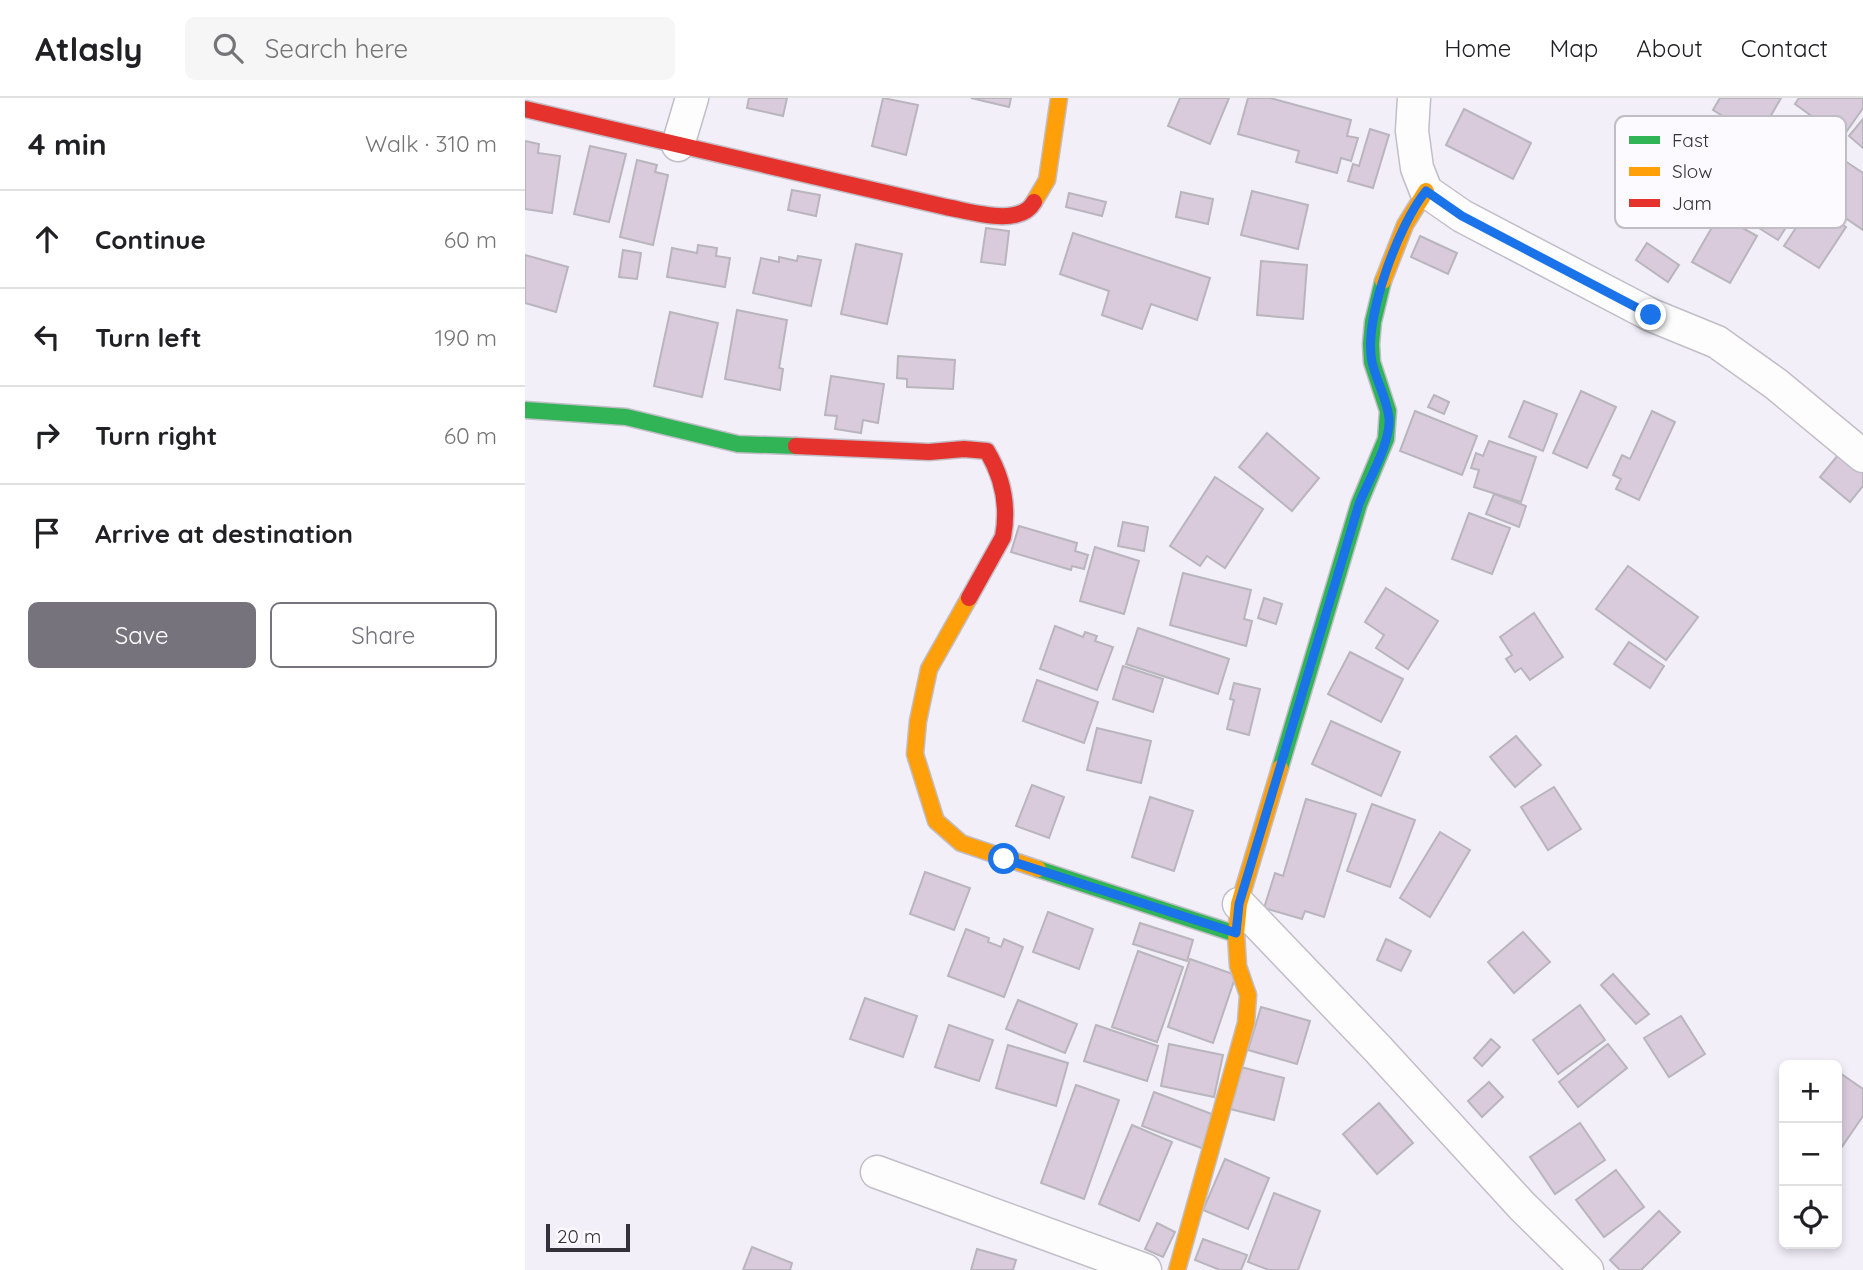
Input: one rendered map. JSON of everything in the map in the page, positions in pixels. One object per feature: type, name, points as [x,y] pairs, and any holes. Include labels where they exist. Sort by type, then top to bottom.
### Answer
[{"type":"street","points":[[678,145],[692,98]]},
{"type":"street","points":[[525,109],[946,207],[1004,218],[1031,208],[1047,180],[1059,98]]},
{"type":"street","points":[[1413,98],[1412,131],[1417,168],[1426,191],[1462,216],[1651,315],[1717,342],[1776,384],[1863,456]]},
{"type":"street","points":[[1177,1270],[1245,1023],[1248,995],[1238,966],[1238,919],[1359,504],[1386,440],[1389,419],[1372,360],[1371,331],[1376,305],[1399,234],[1409,221],[1415,204],[1426,191]]},
{"type":"street","points":[[525,410],[625,417],[738,444],[929,452],[964,449],[987,451],[998,468],[1008,518],[1003,537],[929,669],[918,722],[915,754],[936,821],[961,843],[972,847],[1238,919],[1377,1048],[1522,1206],[1587,1270]]},
{"type":"street","points":[[877,1171],[1145,1270]]},
{"type":"building","points":[[749,98],[787,98],[783,116],[747,108]]},
{"type":"building","points":[[883,98],[918,105],[906,155],[872,146]]},
{"type":"building","points":[[971,98],[1011,98],[1009,107]]},
{"type":"building","points":[[1180,98],[1229,98],[1210,144],[1168,126]]},
{"type":"building","points":[[1248,98],[1270,98],[1351,120],[1347,136],[1358,138],[1351,161],[1341,158],[1337,173],[1296,162],[1299,151],[1238,134]]},
{"type":"building","points":[[1720,98],[1781,98],[1771,116],[1723,116],[1713,110]]},
{"type":"building","points":[[1799,98],[1863,98],[1863,108],[1846,132],[1846,116],[1812,116],[1795,104]]},
{"type":"building","points":[[1464,109],[1531,143],[1513,179],[1446,145]]},
{"type":"building","points":[[1863,119],[1863,148],[1849,136]]},
{"type":"building","points":[[1370,129],[1389,135],[1373,188],[1348,181],[1353,164],[1359,166]]},
{"type":"building","points":[[525,141],[539,144],[538,153],[560,156],[552,213],[525,209]]},
{"type":"building","points":[[590,146],[626,154],[609,222],[574,214]]},
{"type":"building","points":[[637,160],[657,165],[655,172],[668,175],[653,245],[620,237]]},
{"type":"building","points":[[1846,162],[1863,173],[1863,230],[1846,218]]},
{"type":"building","points":[[792,190],[820,195],[816,216],[788,210]]},
{"type":"building","points":[[1252,191],[1308,205],[1298,249],[1241,235]]},
{"type":"building","points":[[1181,192],[1213,199],[1208,224],[1176,217]]},
{"type":"building","points":[[1069,193],[1106,202],[1102,216],[1066,207]]},
{"type":"building","points":[[986,228],[1009,231],[1005,265],[981,262]]},
{"type":"building","points":[[1712,228],[1743,228],[1757,236],[1730,283],[1692,262]]},
{"type":"building","points":[[1759,228],[1786,228],[1778,240]]},
{"type":"building","points":[[1796,228],[1845,228],[1819,268],[1784,246]]},
{"type":"building","points":[[1073,233],[1210,278],[1197,320],[1151,304],[1142,329],[1102,315],[1109,291],[1060,274]]},
{"type":"building","points":[[1420,236],[1457,253],[1448,274],[1411,257]]},
{"type":"building","points":[[1647,243],[1679,265],[1668,282],[1636,260]]},
{"type":"building","points":[[856,244],[902,254],[887,324],[841,314]]},
{"type":"building","points":[[698,245],[717,248],[716,256],[730,258],[725,287],[667,277],[672,248],[697,253]]},
{"type":"building","points":[[623,250],[641,253],[637,279],[619,277]]},
{"type":"building","points":[[525,255],[568,267],[556,312],[525,303]]},
{"type":"building","points":[[798,256],[821,260],[811,306],[753,293],[761,258],[779,262],[779,257],[797,261]]},
{"type":"building","points":[[1261,261],[1307,265],[1303,319],[1257,315]]},
{"type":"building","points":[[737,310],[787,320],[779,368],[783,369],[780,390],[725,379]]},
{"type":"building","points":[[670,312],[718,323],[702,397],[654,386]]},
{"type":"building","points":[[898,356],[955,360],[953,389],[907,387],[907,379],[897,378]]},
{"type":"building","points":[[831,376],[884,384],[878,423],[863,420],[861,433],[835,429],[837,416],[825,415]]},
{"type":"building","points":[[1581,391],[1616,407],[1587,468],[1553,453]]},
{"type":"building","points":[[1434,395],[1449,402],[1444,414],[1428,407]]},
{"type":"building","points":[[1524,401],[1557,414],[1543,451],[1509,437]]},
{"type":"building","points":[[1415,411],[1477,436],[1462,475],[1400,451]]},
{"type":"building","points":[[1652,411],[1675,422],[1639,500],[1616,489],[1621,479],[1613,475],[1622,455],[1630,459]]},
{"type":"building","points":[[1267,433],[1319,478],[1292,511],[1239,467]]},
{"type":"building","points":[[1489,441],[1536,457],[1521,502],[1474,487],[1479,470],[1471,468],[1476,453],[1483,456]]},
{"type":"building","points":[[1843,449],[1863,465],[1863,486],[1850,502],[1820,477]]},
{"type":"building","points":[[1215,477],[1263,509],[1225,568],[1207,556],[1200,566],[1170,546]]},
{"type":"building","points":[[1494,494],[1526,506],[1519,527],[1486,514]]},
{"type":"building","points":[[1469,513],[1510,528],[1492,574],[1452,559]]},
{"type":"building","points":[[1123,522],[1148,527],[1144,551],[1118,546]]},
{"type":"building","points":[[1019,526],[1077,543],[1075,551],[1088,555],[1084,569],[1072,566],[1071,570],[1011,552]]},
{"type":"building","points":[[1095,547],[1139,561],[1124,614],[1080,601]]},
{"type":"building","points":[[1628,566],[1698,617],[1666,660],[1596,609]]},
{"type":"building","points":[[1183,573],[1251,590],[1244,619],[1252,621],[1246,646],[1170,625]]},
{"type":"building","points":[[1386,588],[1438,621],[1408,669],[1376,648],[1384,635],[1365,622]]},
{"type":"building","points":[[1264,598],[1282,604],[1276,624],[1258,618]]},
{"type":"building","points":[[1534,613],[1563,657],[1530,680],[1521,668],[1515,672],[1506,659],[1512,655],[1500,637]]},
{"type":"building","points":[[1055,626],[1083,637],[1085,632],[1097,636],[1095,641],[1113,647],[1097,690],[1040,669]]},
{"type":"building","points":[[1138,628],[1229,659],[1218,694],[1126,664]]},
{"type":"building","points":[[1629,642],[1664,666],[1650,688],[1614,664]]},
{"type":"building","points":[[1350,652],[1403,679],[1381,722],[1328,694]]},
{"type":"building","points":[[1123,666],[1163,679],[1153,712],[1113,699]]},
{"type":"building","points":[[1037,680],[1098,702],[1084,743],[1023,721]]},
{"type":"building","points":[[1234,683],[1260,689],[1249,735],[1227,729],[1234,700],[1230,699]]},
{"type":"building","points":[[1331,721],[1400,752],[1381,796],[1312,764]]},
{"type":"building","points":[[1097,728],[1151,741],[1141,783],[1087,770]]},
{"type":"building","points":[[1516,736],[1541,765],[1515,787],[1490,757]]},
{"type":"building","points":[[1032,785],[1064,797],[1049,838],[1016,826]]},
{"type":"building","points":[[1554,787],[1581,829],[1548,850],[1521,807]]},
{"type":"building","points":[[1150,797],[1193,811],[1174,871],[1132,857]]},
{"type":"building","points":[[1306,799],[1356,814],[1324,917],[1305,911],[1302,919],[1264,908],[1275,873],[1283,876]]},
{"type":"building","points":[[1372,804],[1415,820],[1390,887],[1347,871]]},
{"type":"building","points":[[1440,832],[1470,850],[1430,917],[1400,898]]},
{"type":"building","points":[[925,872],[970,888],[954,930],[910,914]]},
{"type":"building","points":[[1048,912],[1093,929],[1079,969],[1033,952]]},
{"type":"building","points":[[1140,923],[1193,940],[1187,961],[1133,944]]},
{"type":"building","points":[[966,929],[989,938],[988,942],[1001,947],[1004,939],[1023,947],[1004,997],[948,976]]},
{"type":"building","points":[[1523,932],[1550,962],[1514,993],[1488,962]]},
{"type":"building","points":[[1386,939],[1411,951],[1401,971],[1377,960]]},
{"type":"building","points":[[1138,951],[1183,967],[1157,1042],[1112,1027]]},
{"type":"building","points":[[1190,959],[1236,975],[1213,1043],[1168,1027]]},
{"type":"building","points":[[1613,974],[1649,1014],[1636,1024],[1601,985]]},
{"type":"building","points":[[865,998],[917,1016],[903,1057],[850,1039]]},
{"type":"building","points":[[1018,1000],[1077,1024],[1065,1053],[1006,1029]]},
{"type":"building","points":[[1580,1005],[1605,1040],[1558,1074],[1533,1040]]},
{"type":"building","points":[[1261,1007],[1310,1021],[1297,1064],[1248,1050]]},
{"type":"building","points":[[1681,1016],[1705,1054],[1669,1077],[1644,1038]]},
{"type":"building","points":[[949,1025],[993,1040],[979,1081],[935,1067]]},
{"type":"building","points":[[1096,1025],[1158,1046],[1147,1081],[1084,1061]]},
{"type":"building","points":[[1491,1039],[1500,1047],[1482,1066],[1474,1058]]},
{"type":"building","points":[[1169,1044],[1223,1055],[1214,1097],[1161,1086]]},
{"type":"building","points":[[1608,1044],[1627,1068],[1578,1107],[1559,1082]]},
{"type":"building","points":[[1008,1045],[1068,1063],[1056,1106],[996,1088]]},
{"type":"building","points":[[1241,1067],[1284,1078],[1274,1120],[1230,1109]]},
{"type":"building","points":[[1842,1074],[1863,1089],[1863,1116],[1842,1147]]},
{"type":"building","points":[[1489,1082],[1503,1097],[1482,1117],[1468,1101]]},
{"type":"building","points":[[1076,1085],[1119,1100],[1084,1199],[1041,1183]]},
{"type":"building","points":[[1154,1092],[1217,1116],[1204,1149],[1142,1126]]},
{"type":"building","points":[[1379,1103],[1413,1143],[1377,1174],[1343,1134]]},
{"type":"building","points":[[1580,1123],[1605,1160],[1555,1194],[1530,1157]]},
{"type":"building","points":[[1132,1125],[1172,1142],[1139,1221],[1099,1204]]},
{"type":"building","points":[[1225,1159],[1269,1178],[1248,1229],[1203,1210]]},
{"type":"building","points":[[1616,1170],[1644,1207],[1604,1237],[1576,1200]]},
{"type":"building","points":[[1274,1193],[1320,1211],[1298,1270],[1269,1270],[1248,1262]]},
{"type":"building","points":[[1659,1211],[1680,1232],[1641,1270],[1620,1270],[1610,1260]]},
{"type":"building","points":[[1157,1223],[1175,1232],[1163,1257],[1145,1249]]},
{"type":"building","points":[[1203,1239],[1247,1255],[1241,1270],[1220,1270],[1195,1260]]},
{"type":"building","points":[[752,1247],[792,1263],[790,1270],[743,1270]]},
{"type":"building","points":[[977,1249],[1016,1260],[1013,1270],[971,1270]]},
{"type":"traffic: fast","points":[[1280,768],[1359,504],[1386,439],[1388,411],[1372,362],[1371,344],[1373,322],[1383,281]]},
{"type":"traffic: fast","points":[[525,410],[626,417],[738,444],[796,446]]},
{"type":"traffic: fast","points":[[1038,869],[1236,934]]},
{"type":"traffic: slow","points":[[1034,202],[1047,180],[1059,98]]},
{"type":"traffic: slow","points":[[1383,281],[1405,225],[1426,191]]},
{"type":"traffic: slow","points":[[969,598],[929,669],[918,721],[915,754],[936,821],[961,843],[1038,869]]},
{"type":"traffic: slow","points":[[1177,1270],[1246,1023],[1248,995],[1238,966],[1236,934],[1239,904],[1280,768]]},
{"type":"traffic: jam","points":[[525,109],[980,214],[1018,214],[1027,210],[1034,202]]},
{"type":"traffic: jam","points":[[796,446],[929,452],[964,449],[987,451],[1003,492],[1005,525],[1003,537],[969,598]]},
{"type":"route","points":[[1004,859],[1236,933],[1239,904],[1359,504],[1386,440],[1389,419],[1372,360],[1371,331],[1376,305],[1399,234],[1409,221],[1415,204],[1426,191],[1462,216],[1651,315]]}]
